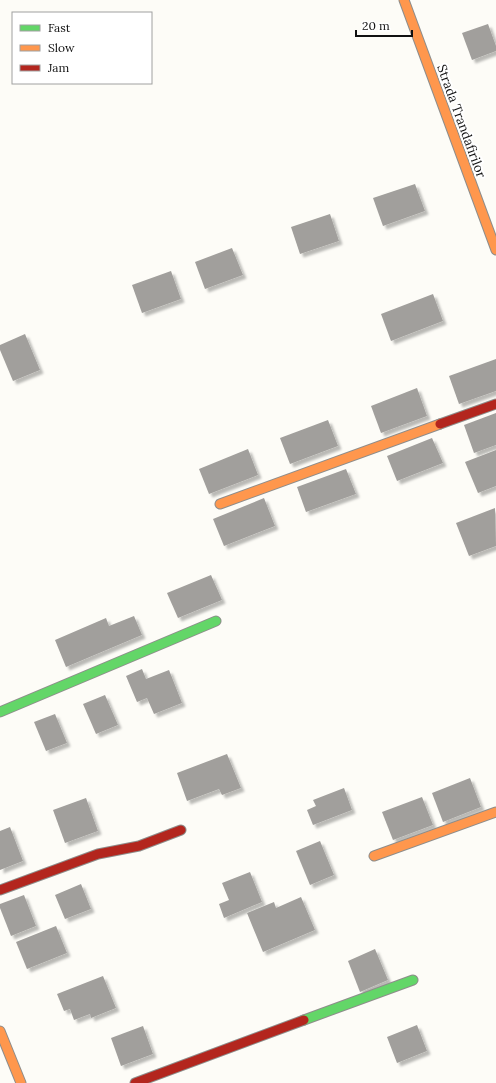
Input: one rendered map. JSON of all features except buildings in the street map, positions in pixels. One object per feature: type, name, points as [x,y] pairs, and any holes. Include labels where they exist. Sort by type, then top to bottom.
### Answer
[{"type":"street","name":"Strada Trandafirilor","points":[[404,0],[496,250]]},
{"type":"street","points":[[220,504],[496,404]]},
{"type":"street","points":[[0,712],[216,621]]},
{"type":"street","points":[[374,856],[496,812]]},
{"type":"street","points":[[0,890],[98,854],[140,846],[182,830]]},
{"type":"street","points":[[135,1083],[413,980]]},
{"type":"street","points":[[0,1031],[21,1083]]},
{"type":"traffic: fast","points":[[0,712],[216,621]]},
{"type":"traffic: fast","points":[[304,1020],[413,980]]},
{"type":"traffic: slow","points":[[404,0],[496,250]]},
{"type":"traffic: slow","points":[[220,504],[440,424]]},
{"type":"traffic: slow","points":[[374,856],[496,812]]},
{"type":"traffic: slow","points":[[0,1031],[21,1083]]},
{"type":"traffic: jam","points":[[440,424],[496,404]]},
{"type":"traffic: jam","points":[[0,890],[98,854],[139,846],[181,830]]},
{"type":"traffic: jam","points":[[135,1083],[304,1020]]}]
